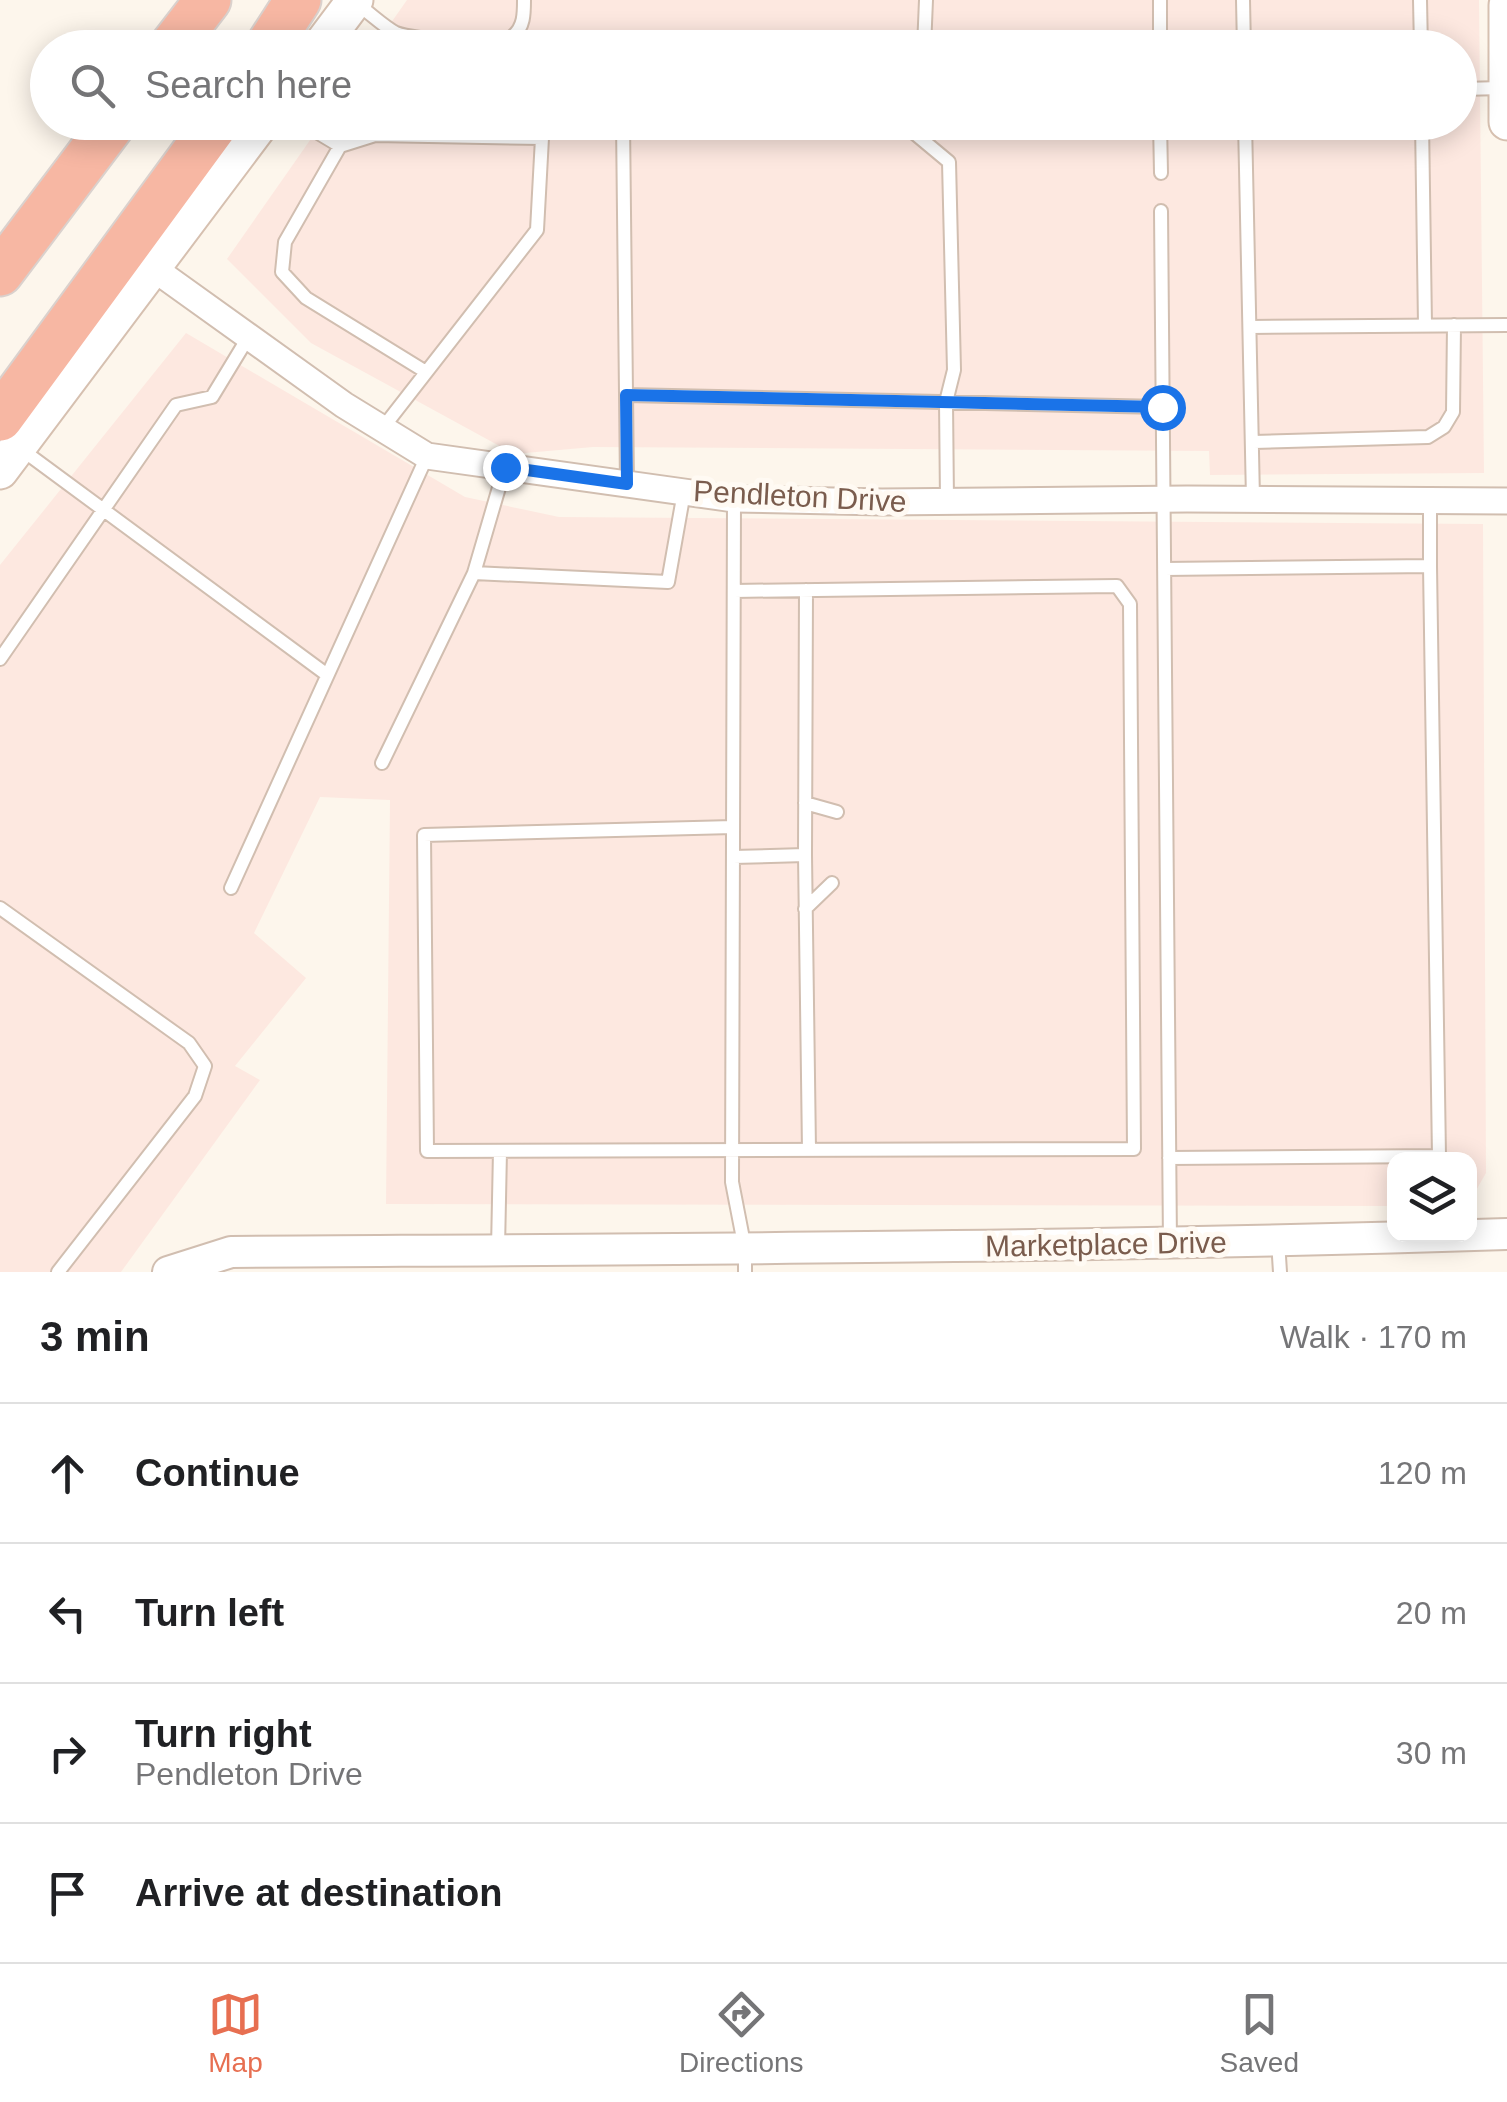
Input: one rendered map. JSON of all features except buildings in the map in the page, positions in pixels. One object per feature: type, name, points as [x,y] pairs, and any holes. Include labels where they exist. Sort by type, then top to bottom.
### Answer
[{"type":"highway","points":[[186,30],[208,0]]},
{"type":"highway","points":[[279,30],[298,0]]},
{"type":"highway","points":[[0,273],[100,140]]},
{"type":"highway","points":[[6,446],[206,140]]},
{"type":"main road","points":[[332,30],[354,1]]},
{"type":"main road","points":[[1507,5],[1507,122]]},
{"type":"main road","points":[[6,446],[153,268],[249,140]]},
{"type":"street","name":"Pendleton Drive","points":[[153,268],[382,429],[427,456],[734,498],[948,502],[1507,500]]},
{"type":"street","name":"Marketplace Drive","points":[[1477,1234],[1507,1234]]},
{"type":"street","name":"Marketplace Drive","points":[[168,1272],[231,1252],[498,1250],[745,1260],[1387,1237]]},
{"type":"lane","points":[[518,30],[524,19],[524,0]]},
{"type":"lane","points":[[925,30],[926,0]]},
{"type":"lane","points":[[1160,0],[1160,30]]},
{"type":"lane","points":[[1243,0],[1244,30]]},
{"type":"lane","points":[[1420,0],[1421,30]]},
{"type":"lane","points":[[354,1],[393,30]]},
{"type":"lane","points":[[1477,89],[1507,88]]},
{"type":"lane","points":[[330,140],[340,146]]},
{"type":"lane","points":[[359,140],[340,146],[285,242],[282,272],[306,298],[426,372]]},
{"type":"lane","points":[[382,429],[537,230],[542,140]]},
{"type":"lane","points":[[623,140],[627,484]]},
{"type":"lane","points":[[923,140],[949,162],[954,370],[946,402],[948,502]]},
{"type":"lane","points":[[1160,140],[1161,173]]},
{"type":"lane","points":[[1245,140],[1253,499]]},
{"type":"lane","points":[[1422,140],[1425,326]]},
{"type":"lane","points":[[1161,211],[1170,1242]]},
{"type":"lane","points":[[1254,442],[1428,437],[1444,426],[1453,412],[1454,326]]},
{"type":"lane","points":[[1250,328],[1507,326]]},
{"type":"lane","points":[[0,659],[176,405],[212,396],[248,336]]},
{"type":"lane","points":[[626,395],[1162,407]]},
{"type":"lane","points":[[6,446],[104,510],[326,674]]},
{"type":"lane","points":[[231,888],[427,456]]},
{"type":"lane","points":[[382,763],[474,574],[505,467]]},
{"type":"lane","points":[[474,574],[668,582],[684,492]]},
{"type":"lane","points":[[734,498],[732,1182],[745,1260]]},
{"type":"lane","points":[[1430,500],[1439,1152]]},
{"type":"lane","points":[[1164,569],[1430,566]]},
{"type":"lane","points":[[733,828],[424,835],[427,1151],[1134,1149],[1130,604],[1116,586],[734,591]]},
{"type":"lane","points":[[806,590],[809,1150]]},
{"type":"lane","points":[[805,803],[837,812]]},
{"type":"lane","points":[[733,857],[805,855]]},
{"type":"lane","points":[[806,909],[832,883]]},
{"type":"lane","points":[[0,908],[189,1043],[205,1066],[195,1096],[58,1272]]},
{"type":"lane","points":[[498,1250],[500,1151]]},
{"type":"lane","points":[[1168,1158],[1387,1158]]},
{"type":"lane","points":[[1278,1241],[1280,1272]]},
{"type":"shaded area","points":[[407,0],[1479,0],[1484,473],[1210,475],[1209,451],[593,447],[514,454],[311,343],[227,259],[310,140],[1477,140],[1477,30],[386,30]]},
{"type":"shaded area","points":[[186,333],[465,497],[559,517],[1483,524],[1486,1173],[1477,1189],[1477,1152],[1387,1152],[1387,1206],[386,1204],[390,800],[320,797],[254,933],[306,978],[235,1066],[260,1080],[121,1272],[0,1272],[0,565]]},
{"type":"route","points":[[505,467],[627,484],[626,395],[1162,407]]}]
